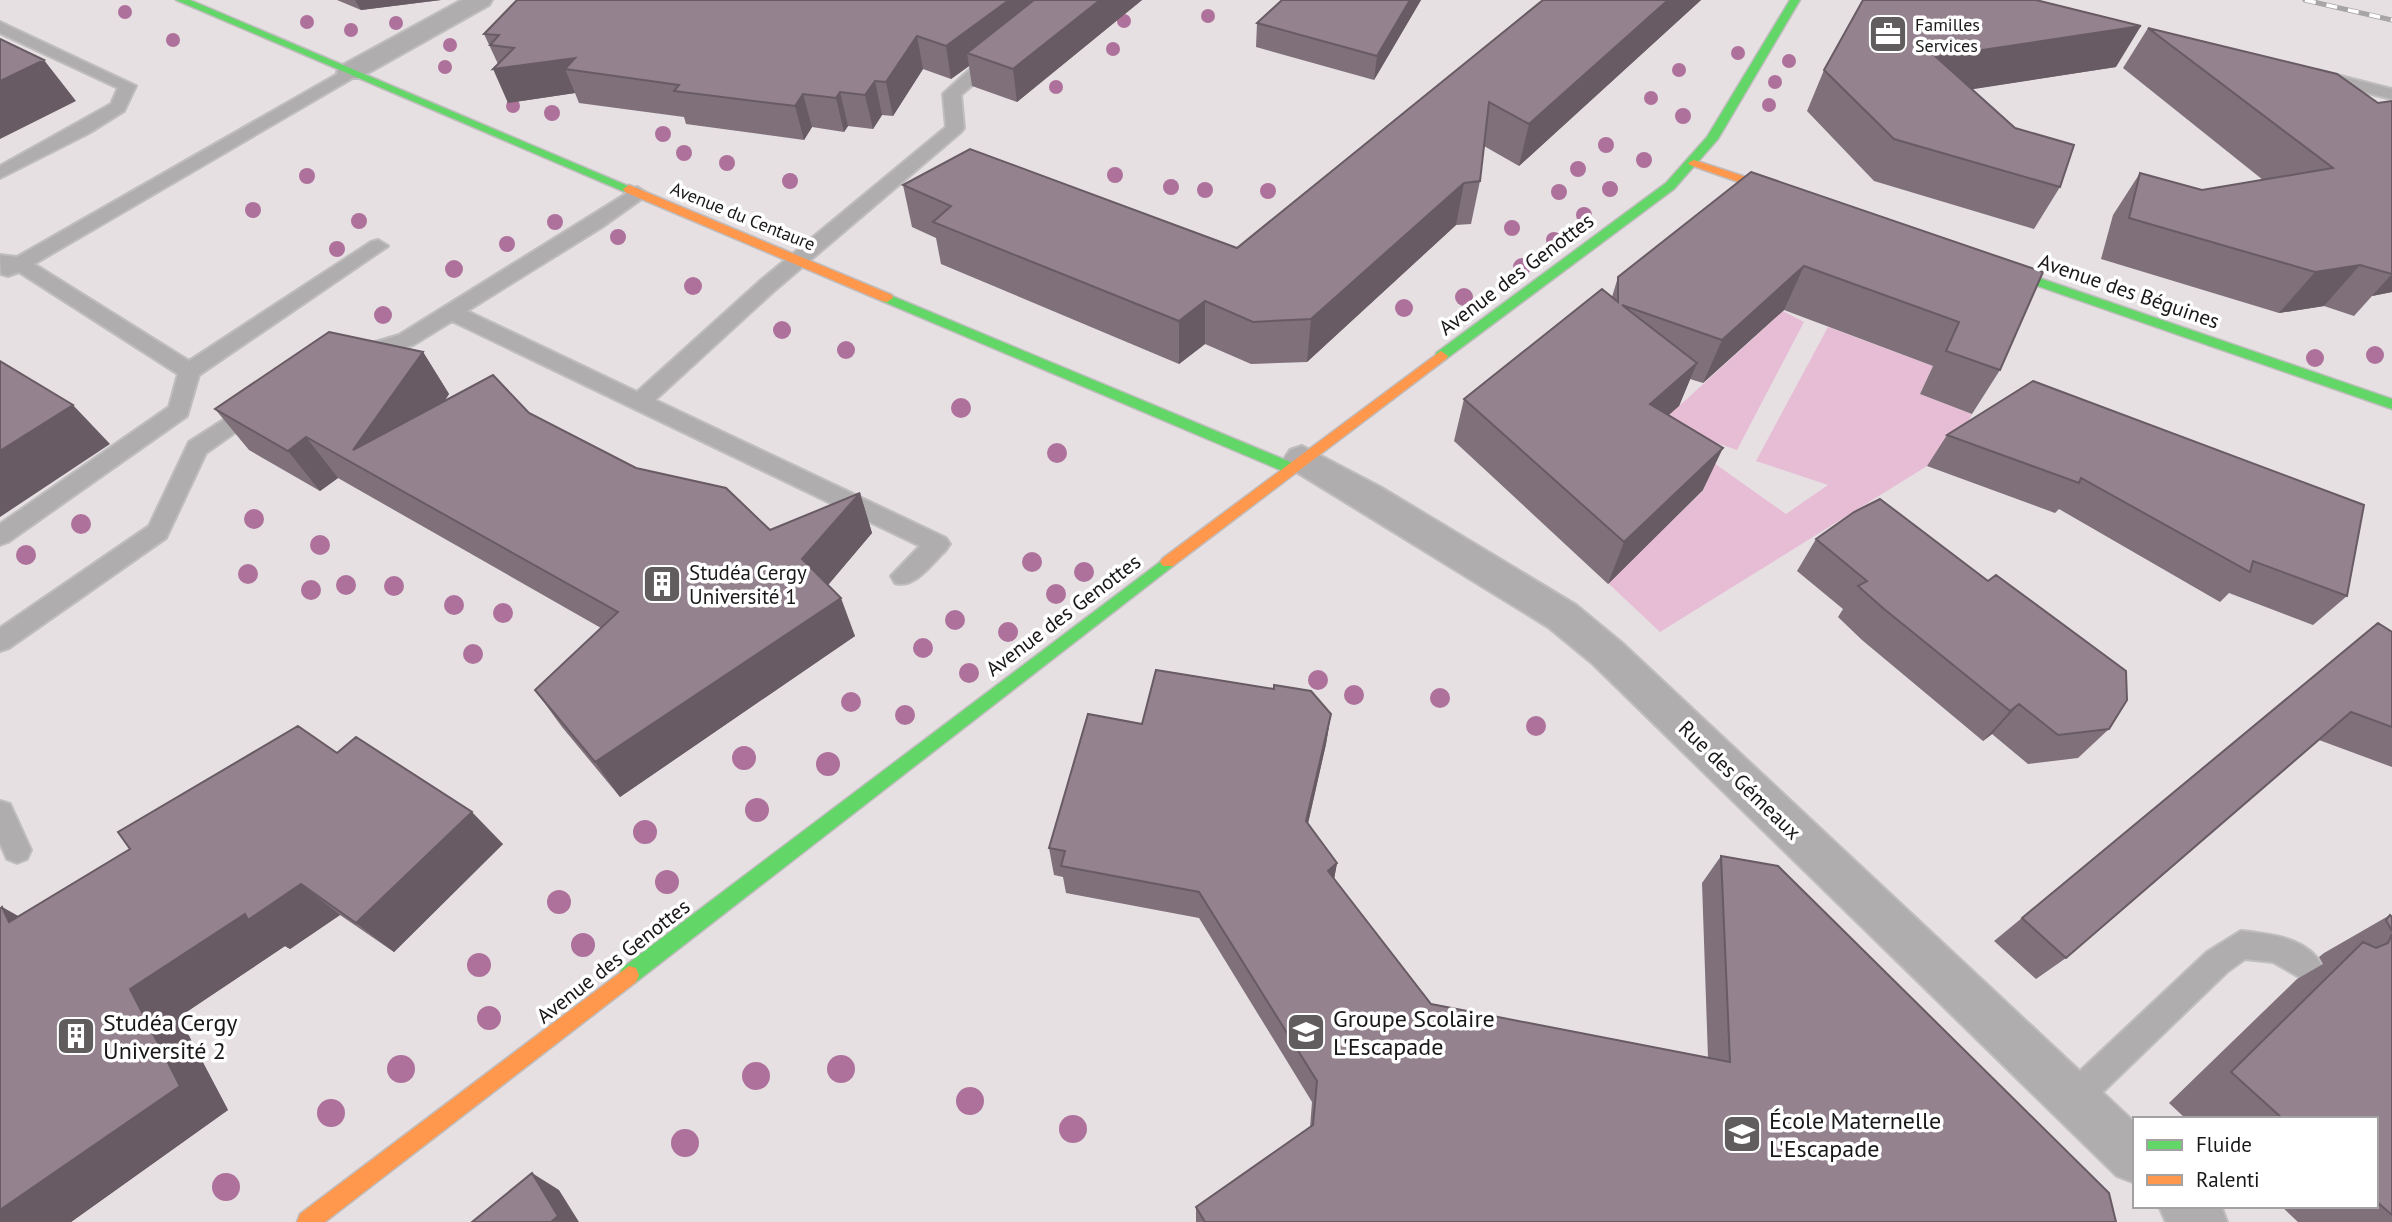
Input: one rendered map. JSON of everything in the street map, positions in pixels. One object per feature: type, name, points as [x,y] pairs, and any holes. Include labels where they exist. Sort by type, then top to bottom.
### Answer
[{"type":"street","name":"Avenue du Centaure","points":[[181,0],[637,193],[1296,463]]},
{"type":"street","points":[[350,72],[480,0]]},
{"type":"street","name":"Avenue des Genottes","points":[[308,1222],[1296,463],[1670,186],[1694,163],[1712,139],[1795,0]]},
{"type":"street","points":[[1694,163],[1804,201]]},
{"type":"street","name":"Avenue des Béguines","points":[[1973,259],[2392,404]]},
{"type":"street","name":"Rue des Gémeaux","points":[[1296,463],[1361,492],[1562,617],[1607,653],[2133,1156]]},
{"type":"lane","points":[[0,27],[127,86],[118,107],[83,129],[0,173]]},
{"type":"lane","points":[[639,402],[799,260],[955,128],[951,94],[1005,48]]},
{"type":"lane","points":[[2298,70],[2392,94]]},
{"type":"lane","points":[[0,274],[10,262],[350,72]]},
{"type":"lane","points":[[334,362],[407,340],[449,311],[595,223],[637,193]]},
{"type":"lane","points":[[0,536],[179,411],[189,371],[378,246]]},
{"type":"lane","points":[[10,262],[189,371]]},
{"type":"lane","points":[[449,311],[938,544],[903,576]]},
{"type":"lane","points":[[0,641],[158,531],[197,449],[276,393]]},
{"type":"lane","points":[[0,813],[17,850]]},
{"type":"lane","points":[[2073,1099],[2207,971],[2241,945],[2278,948],[2308,968]]},
{"type":"shaded area","points":[[1783,311],[1804,322],[1737,450],[1682,431],[1659,417],[1678,407]]},
{"type":"shaded area","points":[[1828,327],[1933,366],[1920,394],[1972,414],[1956,448],[1660,632],[1608,583],[1703,491],[1714,463],[1786,514],[1828,485],[1756,461]]},
{"type":"building","points":[[517,0],[1009,0],[946,46],[917,36],[886,82],[875,81],[865,95],[840,92],[836,98],[803,94],[795,106],[674,91],[679,85],[565,69],[575,58],[493,69],[514,48],[490,45],[499,35],[484,34]]},
{"type":"building","points":[[1034,0],[1100,0],[1013,69],[967,53]]},
{"type":"building","points":[[1282,0],[1410,0],[1377,56],[1257,23]]},
{"type":"building","points":[[1543,0],[1668,0],[1529,124],[1489,102],[1480,181],[1464,183],[1311,319],[1253,322],[1205,301],[1179,321],[933,222],[951,206],[903,185],[970,149],[1237,248]]},
{"type":"building","points":[[1863,0],[2036,0],[2141,26],[1936,57],[2015,128],[2074,145],[2060,187],[1894,139],[1824,70]]},
{"type":"building","points":[[2148,28],[2337,74],[2378,103],[2392,101],[2392,274],[2360,265],[2315,272],[2129,218],[2140,173],[2202,190],[2333,168]]},
{"type":"building","points":[[0,39],[44,60],[0,81]]},
{"type":"building","points":[[1751,172],[2043,272],[2000,370],[1946,351],[1959,322],[1804,266],[1722,340],[1622,305],[1697,363],[1650,404],[1723,448],[1624,542],[1464,399],[1602,289],[1618,302],[1618,277]]},
{"type":"building","name":"Studéa Cergy Université 1","points":[[329,332],[423,352],[353,450],[493,375],[529,413],[636,468],[726,488],[770,530],[860,493],[802,559],[841,598],[595,762],[535,690],[618,612],[306,437],[288,451],[215,409]]},
{"type":"building","points":[[0,361],[73,405],[0,451]]},
{"type":"building","points":[[2033,381],[2364,505],[2347,596],[2253,561],[2250,572],[2081,478],[2079,483],[1947,435]]},
{"type":"building","points":[[1880,499],[1988,581],[1996,575],[2126,671],[2127,700],[2109,729],[2058,735],[2019,704],[2010,711],[1858,586],[1867,581],[1816,539],[1854,512]]},
{"type":"building","points":[[2378,623],[2392,632],[2392,727],[2351,712],[2066,958],[2022,918]]},
{"type":"building","points":[[1156,670],[1274,689],[1274,685],[1311,691],[1331,714],[1306,821],[1337,863],[1328,871],[1431,1004],[1730,1062],[1721,856],[1778,866],[2109,1193],[2116,1222],[1205,1222],[1196,1207],[1313,1125],[1317,1081],[1199,892],[1061,866],[1065,851],[1049,848],[1088,714],[1142,724]]},
{"type":"building","points":[[298,726],[337,753],[356,737],[472,812],[356,923],[301,884],[248,920],[245,914],[130,989],[180,1086],[0,1210],[0,909],[2,907],[9,922],[130,849],[118,832]]},
{"type":"building","points":[[2390,915],[2392,917],[2392,931],[2386,920]]},
{"type":"building","points":[[2392,934],[2392,1215],[2378,1203],[2378,1117],[2281,1117],[2231,1072],[2363,942],[2376,948],[2388,943]]},
{"type":"building","points":[[532,1173],[558,1216],[551,1222],[472,1222]]},
{"type":"railway","points":[[2305,0],[2392,20]]},
{"type":"traffic: fast","points":[[181,0],[629,189]]},
{"type":"traffic: fast","points":[[1441,356],[1670,186],[1712,139],[1795,0]]},
{"type":"traffic: fast","points":[[1990,265],[2392,404]]},
{"type":"traffic: fast","points":[[887,298],[1290,468]]},
{"type":"traffic: fast","points":[[629,975],[1168,562]]},
{"type":"traffic: slow","points":[[1694,163],[1791,196]]},
{"type":"traffic: slow","points":[[629,189],[887,298]]},
{"type":"traffic: slow","points":[[1168,562],[1441,356]]},
{"type":"traffic: slow","points":[[308,1222],[629,975]]},
{"type":"place","name":"Familles Services","points":[[1888,34]]},
{"type":"place","name":"Studéa Cergy Université 1","points":[[662,584]]},
{"type":"place","name":"Groupe Scolaire L'Escapade","points":[[1306,1032]]},
{"type":"place","name":"Studéa Cergy Université 2","points":[[76,1036]]},
{"type":"place","name":"École Maternelle L'Escapade","points":[[1742,1134]]}]
